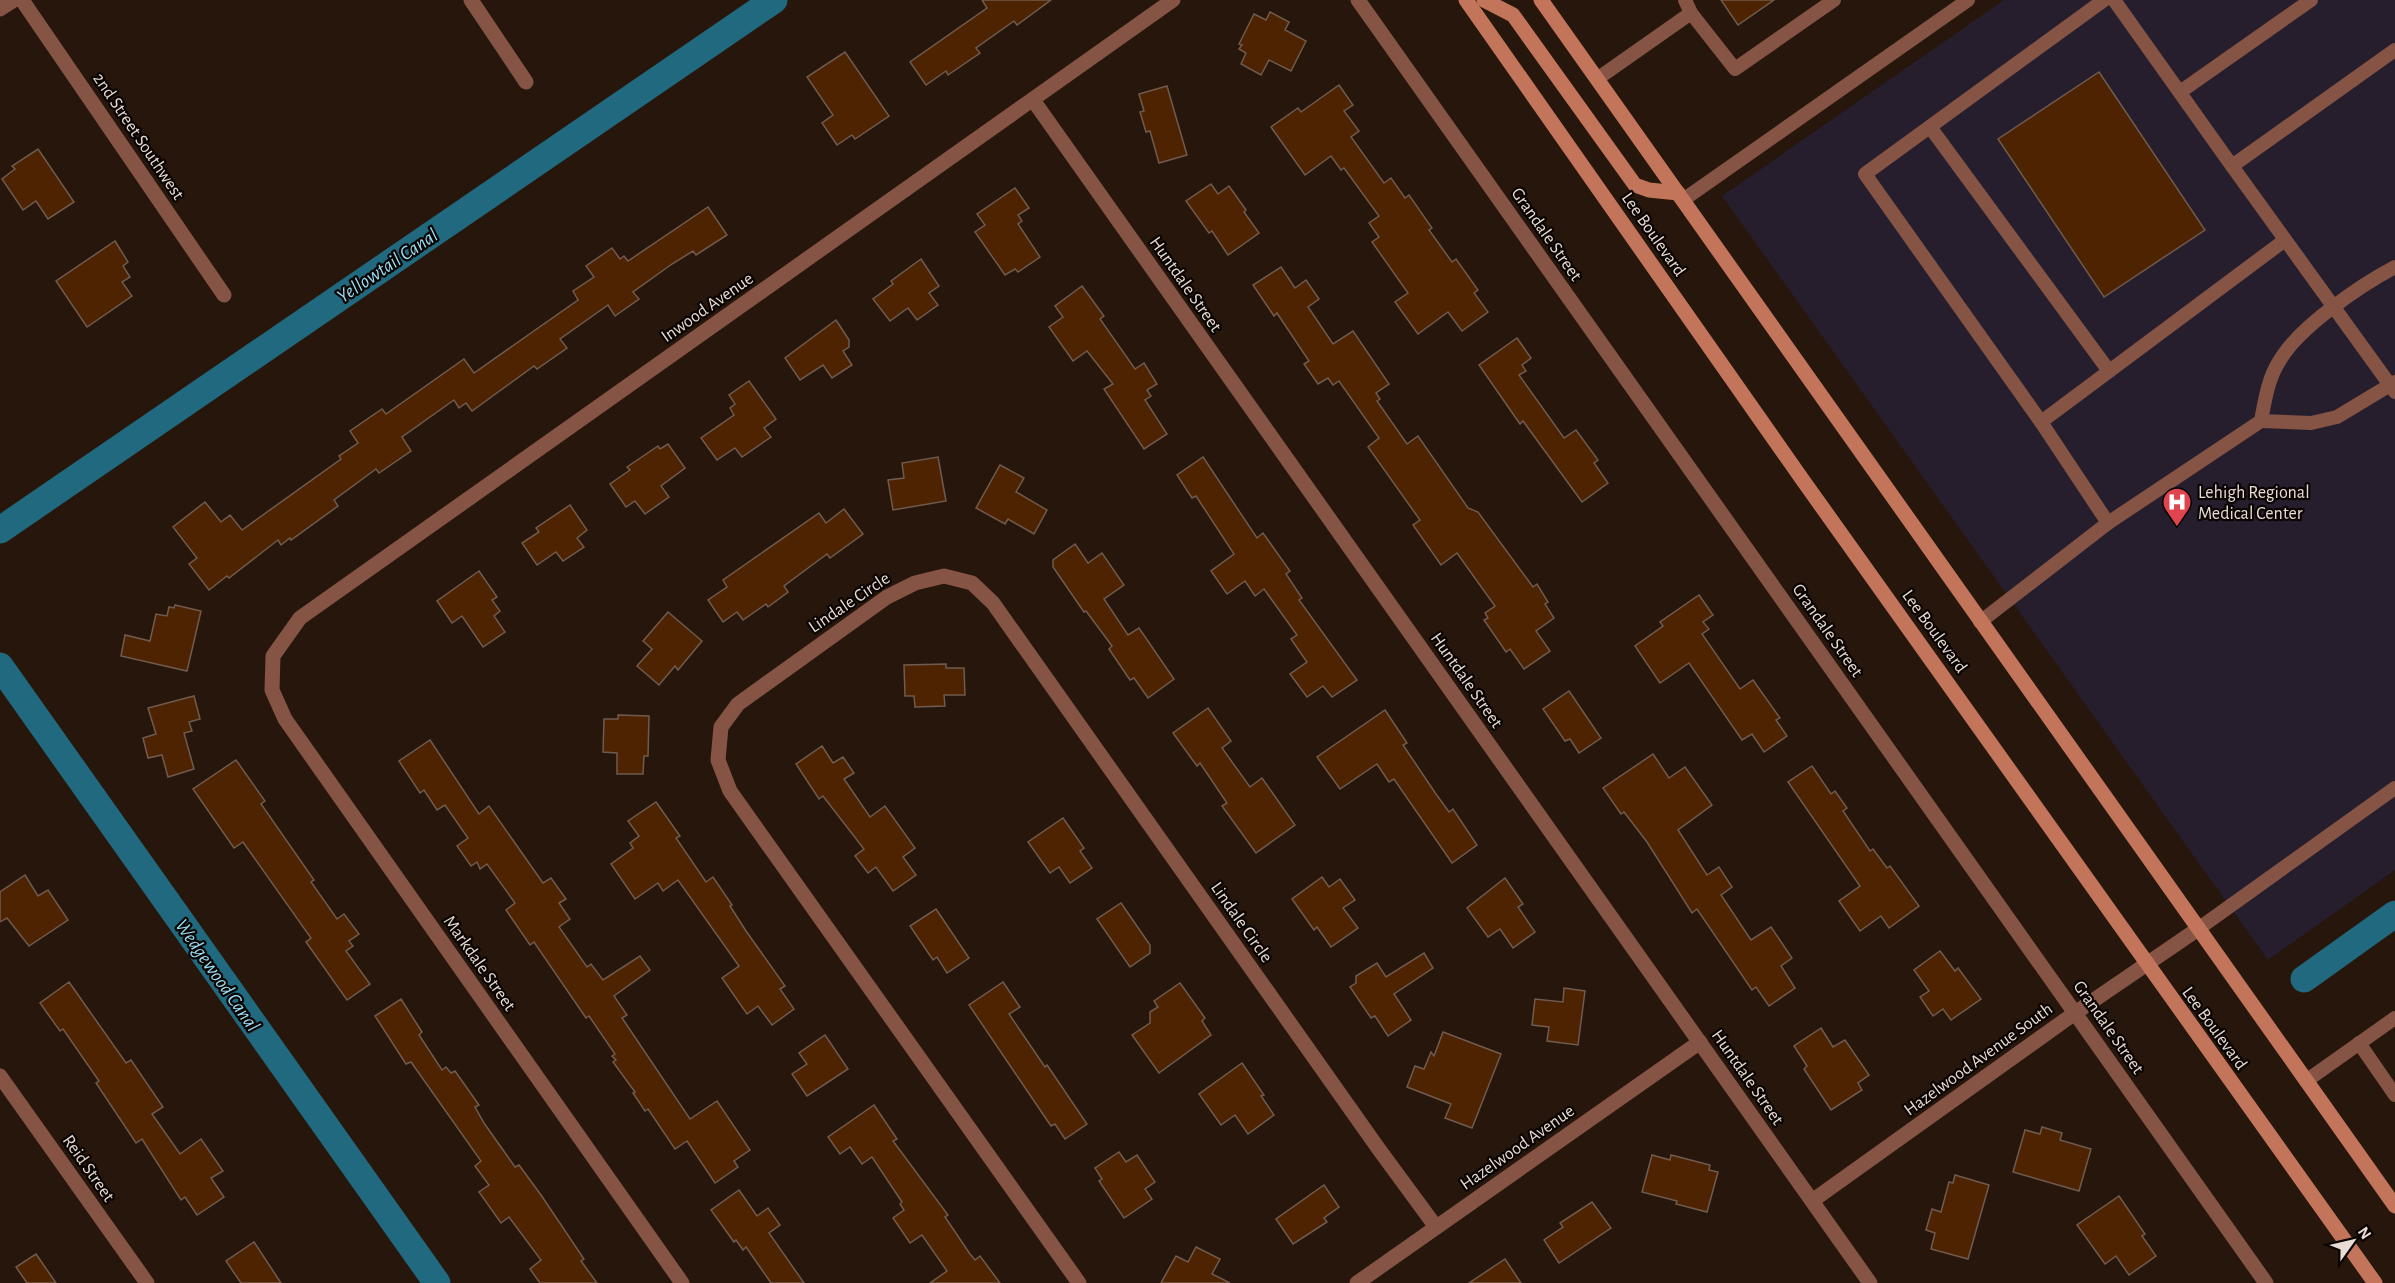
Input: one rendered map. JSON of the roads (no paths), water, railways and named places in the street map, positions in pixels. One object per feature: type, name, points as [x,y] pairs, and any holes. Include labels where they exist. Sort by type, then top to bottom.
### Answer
[{"type":"main road","name":"Lee Boulevard","points":[[1466,0],[1802,479],[2375,1283]]},
{"type":"main road","points":[[1484,0],[1513,15],[1635,185],[1681,196]]},
{"type":"main road","points":[[1541,0],[1980,622],[2393,1200]]},
{"type":"street","points":[[0,9],[14,0]]},
{"type":"street","name":"2nd Street Southwest","points":[[22,0],[224,295]]},
{"type":"street","points":[[471,0],[525,82]]},
{"type":"street","name":"Inwood Avenue","points":[[273,656],[300,618],[1173,0]]},
{"type":"street","name":"Grandale Street","points":[[1358,0],[2266,1283]]},
{"type":"street","name":"Huntdale Street","points":[[1032,100],[1870,1283]]},
{"type":"street","name":"Lindale Circle","points":[[1079,1283],[730,791],[718,760],[722,727],[738,704],[888,597],[915,583],[944,576],[972,583],[993,603],[1436,1227]]},
{"type":"street","name":"Markdale Street","points":[[273,656],[272,690],[285,719],[682,1283]]},
{"type":"street","name":"Hazelwood Avenue South","points":[[1812,1201],[2075,1013],[2198,929]]},
{"type":"street","name":"Hazelwood Avenue","points":[[1357,1283],[1700,1042]]},
{"type":"street","name":"Reid Street","points":[[0,1076],[147,1283]]},
{"type":"lane","points":[[1598,79],[1688,6],[1735,69],[1834,0]]},
{"type":"lane","points":[[1681,196],[1968,0]]},
{"type":"lane","points":[[2104,0],[1865,174],[2042,422],[2108,524]]},
{"type":"lane","points":[[1980,622],[2108,524],[2261,422],[2311,423],[2337,417],[2393,387],[2114,0]]},
{"type":"lane","points":[[2180,92],[2311,0]]},
{"type":"lane","points":[[2232,166],[2395,50]]},
{"type":"lane","points":[[1930,127],[2109,371]]},
{"type":"lane","points":[[2042,422],[2285,240]]},
{"type":"lane","points":[[2261,422],[2268,384],[2280,358],[2316,321],[2395,267]]},
{"type":"lane","points":[[2198,929],[2395,788]]},
{"type":"lane","points":[[2306,1080],[2395,1018]]},
{"type":"lane","points":[[2359,1044],[2395,1095]]},
{"type":"waterway","name":"Yellowtail Canal","points":[[0,530],[774,0]]},
{"type":"waterway","name":"Wedgewood Canal","points":[[0,666],[437,1283]]},
{"type":"waterway","points":[[2304,979],[2395,914]]},
{"type":"place","name":"Lehigh Regional Medical Center","points":[[2177,528]]}]
